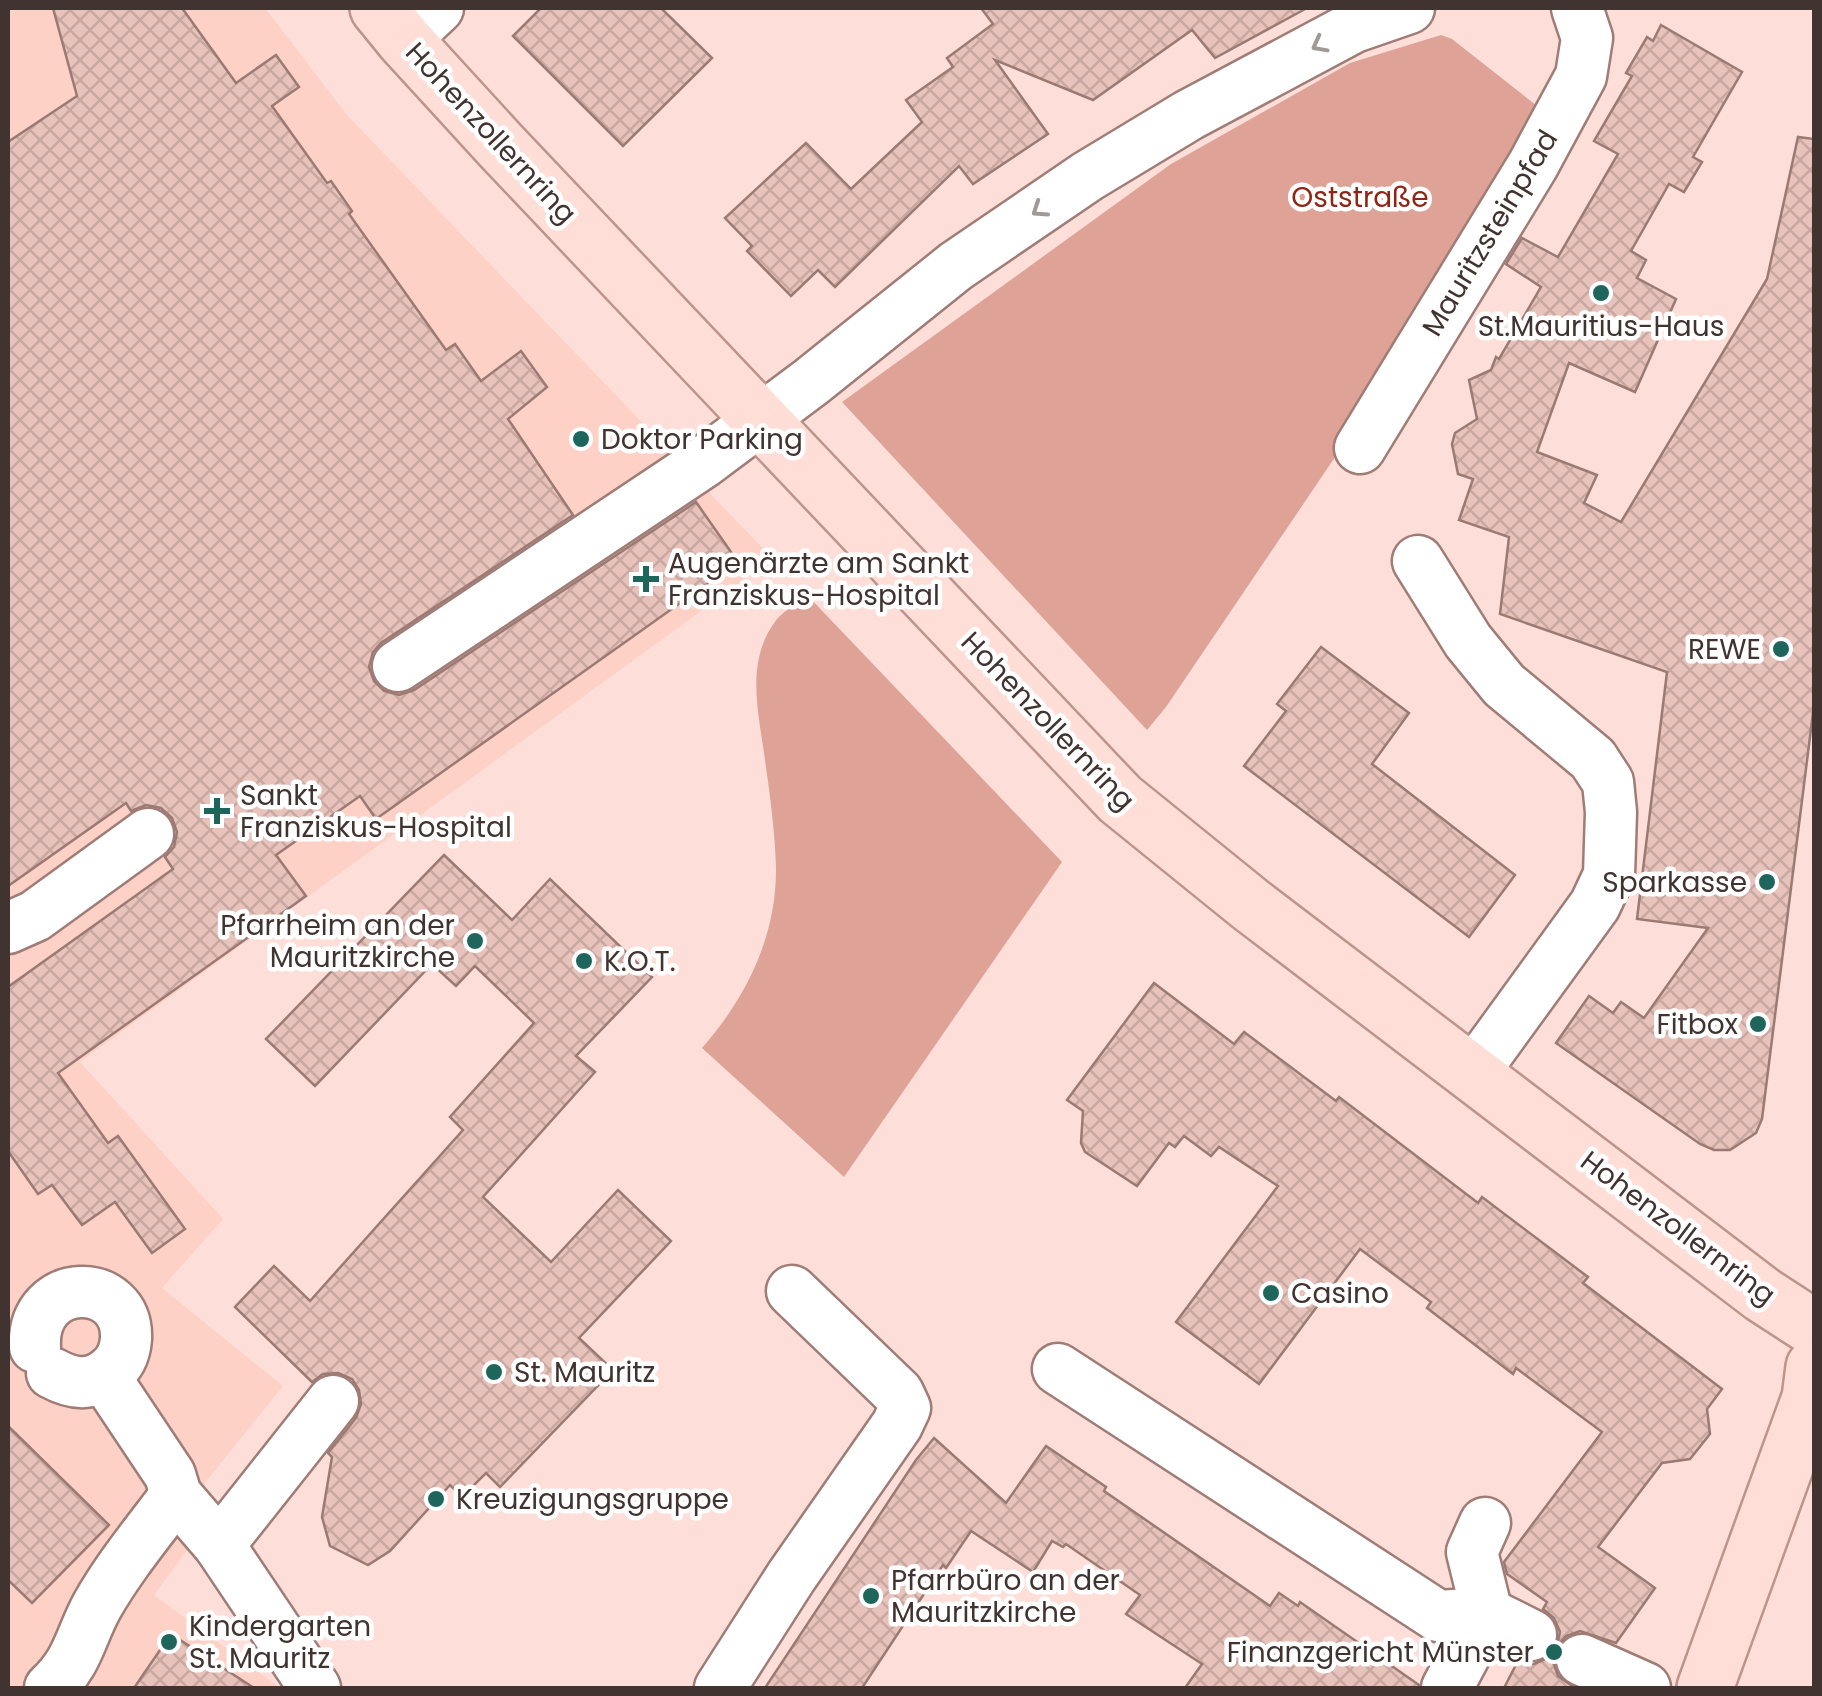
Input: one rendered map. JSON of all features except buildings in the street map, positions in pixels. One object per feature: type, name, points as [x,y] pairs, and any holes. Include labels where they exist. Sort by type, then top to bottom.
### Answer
[{"type":"main road","name":"Hohenzollernring","points":[[406,18],[760,419],[1120,800],[1236,894],[1814,1328]]},
{"type":"main road","points":[[1706,1688],[1810,1398],[1814,1367]]},
{"type":"street","points":[[398,666],[704,462],[956,266],[1088,176],[1188,115],[1354,26],[1409,8]]},
{"type":"street","name":"Mauritzsteinpfad","points":[[1360,448],[1533,165],[1581,76],[1587,38],[1577,8]]},
{"type":"street","points":[[1418,561],[1468,641],[1504,685],[1592,760],[1608,782],[1612,812],[1609,875],[1596,905],[1473,1072]]},
{"type":"street","points":[[8,928],[36,916],[148,834]]},
{"type":"street","points":[[77,1291],[104,1297],[114,1306],[126,1330],[123,1356],[104,1376],[87,1383],[68,1382],[43,1360],[37,1322],[52,1301],[77,1291]]},
{"type":"street","points":[[720,1688],[905,1408],[898,1393],[792,1291]]},
{"type":"street","points":[[1058,1369],[1438,1616],[1509,1624]]},
{"type":"street","points":[[104,1376],[170,1475],[176,1495],[218,1544],[315,1688]]},
{"type":"street","points":[[218,1544],[333,1402]]},
{"type":"street","points":[[50,1688],[84,1643],[95,1609],[176,1495]]},
{"type":"street","points":[[1485,1523],[1472,1552],[1509,1624]]},
{"type":"street","points":[[1447,1688],[1509,1624]]},
{"type":"street","points":[[1582,1660],[1645,1688]]},
{"type":"shaded area","name":"Sankt Franziskus-Hospital","points":[[8,8],[265,8],[347,115],[773,559],[80,1062],[223,1219],[162,1288],[283,1386],[170,1526],[194,1541],[154,1595],[280,1688],[8,1688]]},
{"type":"green space","name":"Oststraße","points":[[1441,35],[1452,39],[1541,109],[1352,432],[1147,730],[842,402],[1171,164],[1350,63]]},
{"type":"green space","points":[[808,596],[1062,862],[844,1177],[702,1048],[745,987],[771,917],[775,854],[757,706],[757,670],[760,652],[777,619]]},
{"type":"place","name":"St.Mauritius-Haus","points":[[1601,293]]},
{"type":"place","name":"Doktor Parking","points":[[581,439]]},
{"type":"place","name":"Augenärzte am Sankt Franziskus-Hospital","points":[[646,579]]},
{"type":"place","name":"REWE","points":[[1781,649]]},
{"type":"place","name":"Sankt Franziskus-Hospital","points":[[217,811]]},
{"type":"place","name":"Sparkasse","points":[[1767,882]]},
{"type":"place","name":"Pfarrheim an der Mauritzkirche","points":[[475,941]]},
{"type":"place","name":"K.O.T.","points":[[584,961]]},
{"type":"place","name":"Fitbox","points":[[1758,1024]]},
{"type":"place","name":"Casino","points":[[1271,1293]]},
{"type":"place","name":"St. Mauritz","points":[[494,1372]]},
{"type":"place","name":"Kreuzigungsgruppe","points":[[436,1499]]},
{"type":"place","name":"Pfarrbüro an der Mauritzkirche","points":[[871,1596]]},
{"type":"place","name":"Kindergarten St. Mauritz","points":[[169,1642]]},
{"type":"place","name":"Finanzgericht Münster","points":[[1554,1652]]}]
